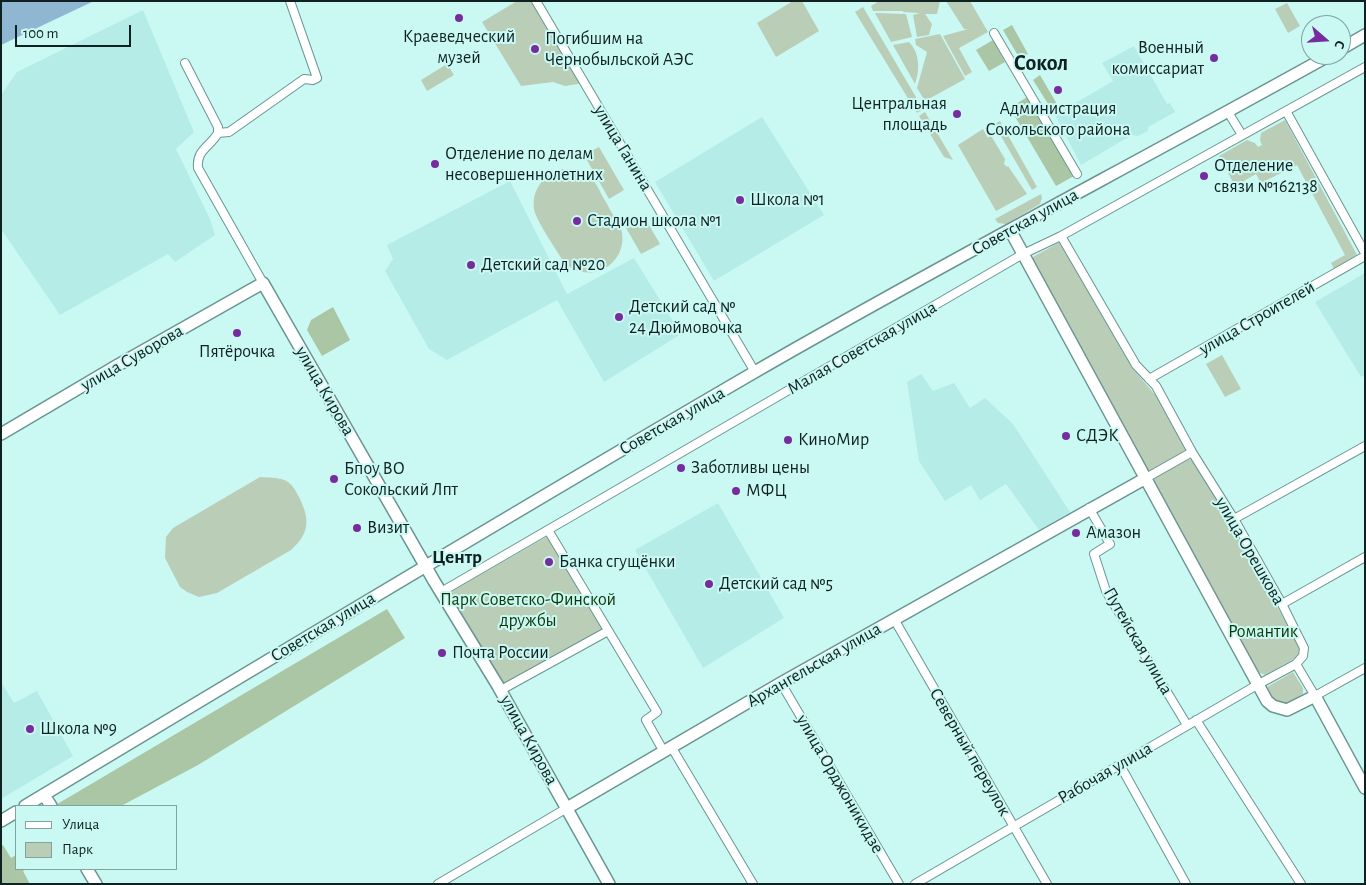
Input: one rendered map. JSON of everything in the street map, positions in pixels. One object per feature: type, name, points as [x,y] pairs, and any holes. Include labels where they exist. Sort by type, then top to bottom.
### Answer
[{"type":"street","points":[[185,63],[218,127],[218,133],[229,132],[304,79],[313,80],[317,78],[290,1]]},
{"type":"street","name":"улица Ганина","points":[[536,1],[755,372]]},
{"type":"street","points":[[994,33],[1077,174]]},
{"type":"street","points":[[1351,43],[1365,35]]},
{"type":"street","name":"Советская улица","points":[[27,805],[425,566],[755,372],[1312,65]]},
{"type":"street","name":"Малая Советская улица","points":[[441,592],[1023,254],[1062,236],[1365,67]]},
{"type":"street","points":[[1286,111],[1365,252]]},
{"type":"street","points":[[1228,112],[1242,135]]},
{"type":"street","name":"улица Кирова","points":[[218,133],[200,154],[197,161],[198,168],[425,566],[501,690],[609,884]]},
{"type":"street","points":[[1010,230],[1267,701],[1280,709],[1288,710],[1294,708],[1365,668]]},
{"type":"street","name":"улица Орешкова","points":[[1062,236],[1136,365],[1156,386],[1192,452],[1234,519],[1282,604],[1304,648],[1302,656],[1296,664]]},
{"type":"street","name":"улица Строителей","points":[[1149,379],[1365,256]]},
{"type":"street","name":"улица Суворова","points":[[1,434],[263,283]]},
{"type":"street","points":[[1234,519],[1365,446]]},
{"type":"street","name":"Архангельская улица","points":[[438,884],[781,683],[1089,508],[1192,452]]},
{"type":"street","name":"Путейская улица","points":[[1089,508],[1110,544],[1094,554],[1106,591],[1187,726]]},
{"type":"street","points":[[548,530],[657,712],[646,720],[668,750],[752,884]]},
{"type":"street","points":[[1282,604],[1365,557]]},
{"type":"street","name":"Северный переулок","points":[[894,619],[1047,884]]},
{"type":"street","points":[[501,690],[608,631]]},
{"type":"street","points":[[1296,664],[1365,788]]},
{"type":"street","name":"Рабочая улица","points":[[915,884],[1196,720],[1296,664]]},
{"type":"street","name":"улица Орджоникидзе","points":[[781,683],[899,884]]},
{"type":"street","points":[[1196,720],[1301,884]]},
{"type":"street","points":[[1120,765],[1186,884]]},
{"type":"street","points":[[44,794],[50,805]]},
{"type":"street","points":[[1,821],[15,813]]},
{"type":"street","points":[[88,870],[96,884]]},
{"type":"shaded area","points":[[1,1],[94,1],[1,45]]},
{"type":"shaded area","points":[[143,10],[194,132],[176,149],[210,219],[215,235],[175,262],[168,254],[60,315],[1,229],[1,95],[17,72]]},
{"type":"shaded area","points":[[1134,46],[1167,104],[1170,103],[1175,112],[1148,127],[1148,131],[1138,136],[1132,135],[1081,165],[1055,115],[1113,81],[1102,63]]},
{"type":"shaded area","name":"Школа №1","points":[[762,117],[824,215],[714,281],[655,182]]},
{"type":"shaded area","name":"Детский сад №20","points":[[510,181],[567,294],[634,258],[681,334],[604,382],[557,300],[447,360],[429,349],[385,271],[393,259],[387,245]]},
{"type":"shaded area","points":[[1365,273],[1365,375],[1361,377],[1315,302]]},
{"type":"shaded area","points":[[921,374],[933,391],[954,383],[970,408],[985,398],[1013,424],[1070,512],[1039,530],[1006,484],[980,500],[971,485],[945,501],[919,461],[907,382]]},
{"type":"shaded area","name":"Детский сад №5","points":[[718,503],[784,618],[703,668],[635,550]]},
{"type":"shaded area","name":"Школа №9","points":[[1,682],[14,703],[37,691],[73,756],[1,799]]},
{"type":"green space","points":[[517,1],[536,1],[584,83],[565,86],[553,82],[521,86],[482,22]]},
{"type":"green space","points":[[793,1],[802,1],[819,31],[776,57],[757,23]]},
{"type":"green space","points":[[879,1],[940,1],[937,14],[925,14],[932,24],[929,35],[917,37],[913,15],[920,13],[873,11],[871,6]]},
{"type":"green space","points":[[946,1],[970,1],[988,32],[959,48],[972,72],[965,76],[943,36],[968,29],[964,29]]},
{"type":"green space","points":[[1287,3],[1300,26],[1288,33],[1275,9]]},
{"type":"green space","points":[[863,7],[923,109],[917,113],[855,12]]},
{"type":"green space","points":[[875,13],[906,14],[912,37],[891,42]]},
{"type":"green space","points":[[1012,25],[1028,54],[1020,59],[1003,30]]},
{"type":"green space","points":[[940,34],[965,79],[925,101],[917,88],[927,52],[916,45],[915,39]]},
{"type":"green space","points":[[993,40],[1005,62],[989,71],[976,50]]},
{"type":"green space","points":[[909,42],[913,46],[918,62],[915,84],[893,45]]},
{"type":"green space","points":[[447,64],[454,75],[427,91],[421,80]]},
{"type":"green space","points":[[1040,75],[1061,111],[1055,115],[1033,80]]},
{"type":"green space","points":[[1027,97],[1074,176],[1056,186],[1010,108]]},
{"type":"green space","points":[[925,112],[953,160],[944,157],[919,116]]},
{"type":"green space","points":[[1285,120],[1357,255],[1334,269],[1331,263],[1345,255],[1297,165],[1261,183],[1256,174],[1235,186],[1219,156],[1247,140],[1255,143],[1258,147],[1262,145],[1260,140],[1261,133]]},
{"type":"green space","points":[[1000,121],[1037,187],[1032,190],[994,124]]},
{"type":"green space","points":[[983,129],[988,138],[990,134],[1005,159],[1004,164],[1008,166],[1027,194],[996,211],[958,145]]},
{"type":"green space","points":[[599,147],[624,190],[609,199],[584,155]]},
{"type":"green space","points":[[563,169],[579,171],[592,179],[621,229],[622,243],[620,250],[613,262],[601,270],[581,272],[566,264],[535,213],[534,198],[536,191],[544,179]]},
{"type":"green space","points":[[1041,194],[1040,204],[1006,224],[998,223],[995,219]]},
{"type":"green space","points":[[643,215],[660,244],[641,254],[625,226]]},
{"type":"green space","points":[[1060,242],[1133,369],[1157,397],[1186,449],[1184,454],[1148,473],[1031,258]]},
{"type":"green space","points":[[333,307],[350,340],[322,356],[307,330],[311,320]]},
{"type":"green space","points":[[1222,355],[1241,389],[1225,397],[1206,364]]},
{"type":"green space","name":"Романтик","points":[[1189,459],[1195,462],[1301,649],[1299,656],[1265,675],[1258,672],[1153,482],[1155,477]]},
{"type":"green space","points":[[260,477],[281,479],[287,481],[293,487],[305,512],[306,525],[302,538],[291,550],[217,593],[199,597],[187,592],[180,587],[165,558],[166,537],[173,528]]},
{"type":"green space","name":"Парк Советско-Финской дружбы","points":[[548,536],[604,631],[503,685],[447,594]]},
{"type":"green space","points":[[387,609],[405,638],[198,765],[123,805],[56,805]]},
{"type":"green space","points":[[1293,672],[1303,688],[1303,694],[1282,707],[1275,705],[1267,687]]},
{"type":"green space","points":[[3,845],[11,858],[15,856],[15,870],[24,870],[23,871],[30,884],[1,884],[1,846]]},
{"type":"place","name":"Краеведческий музей","points":[[459,18]]},
{"type":"place","name":"Погибшим на Чернобыльской АЭС","points":[[535,49]]},
{"type":"place","name":"Военный комиссариат","points":[[1214,58]]},
{"type":"place","name":"Администрация Сокольского района","points":[[1058,90]]},
{"type":"place","name":"Центральная площадь","points":[[957,114]]},
{"type":"place","name":"Отделение по делам несовершеннолетних","points":[[435,164]]},
{"type":"place","name":"Отделение связи №162138","points":[[1204,176]]},
{"type":"place","name":"Школа №1","points":[[740,200]]},
{"type":"place","name":"Стадион школа №1","points":[[577,221]]},
{"type":"place","name":"Детский сад №20","points":[[471,265]]},
{"type":"place","name":"Детский сад № 24 Дюймовочка","points":[[619,317]]},
{"type":"place","name":"Пятёрочка","points":[[237,333]]},
{"type":"place","name":"СДЭК","points":[[1066,436]]},
{"type":"place","name":"КиноМир","points":[[788,440]]},
{"type":"place","name":"Заботливы цены","points":[[681,468]]},
{"type":"place","name":"Бпоу ВО Сокольский Лпт","points":[[334,479]]},
{"type":"place","name":"МФЦ","points":[[736,491]]},
{"type":"place","name":"Визит","points":[[357,528]]},
{"type":"place","name":"Амазон","points":[[1076,533]]},
{"type":"place","name":"Банка сгущёнки","points":[[549,562]]},
{"type":"place","name":"Детский сад №5","points":[[709,584]]},
{"type":"place","name":"Почта России","points":[[442,653]]},
{"type":"place","name":"Школа №9","points":[[30,729]]},
{"type":"district","name":"Сокол","points":[[1041,63]]},
{"type":"district","name":"Центр","points":[[457,557]]}]
